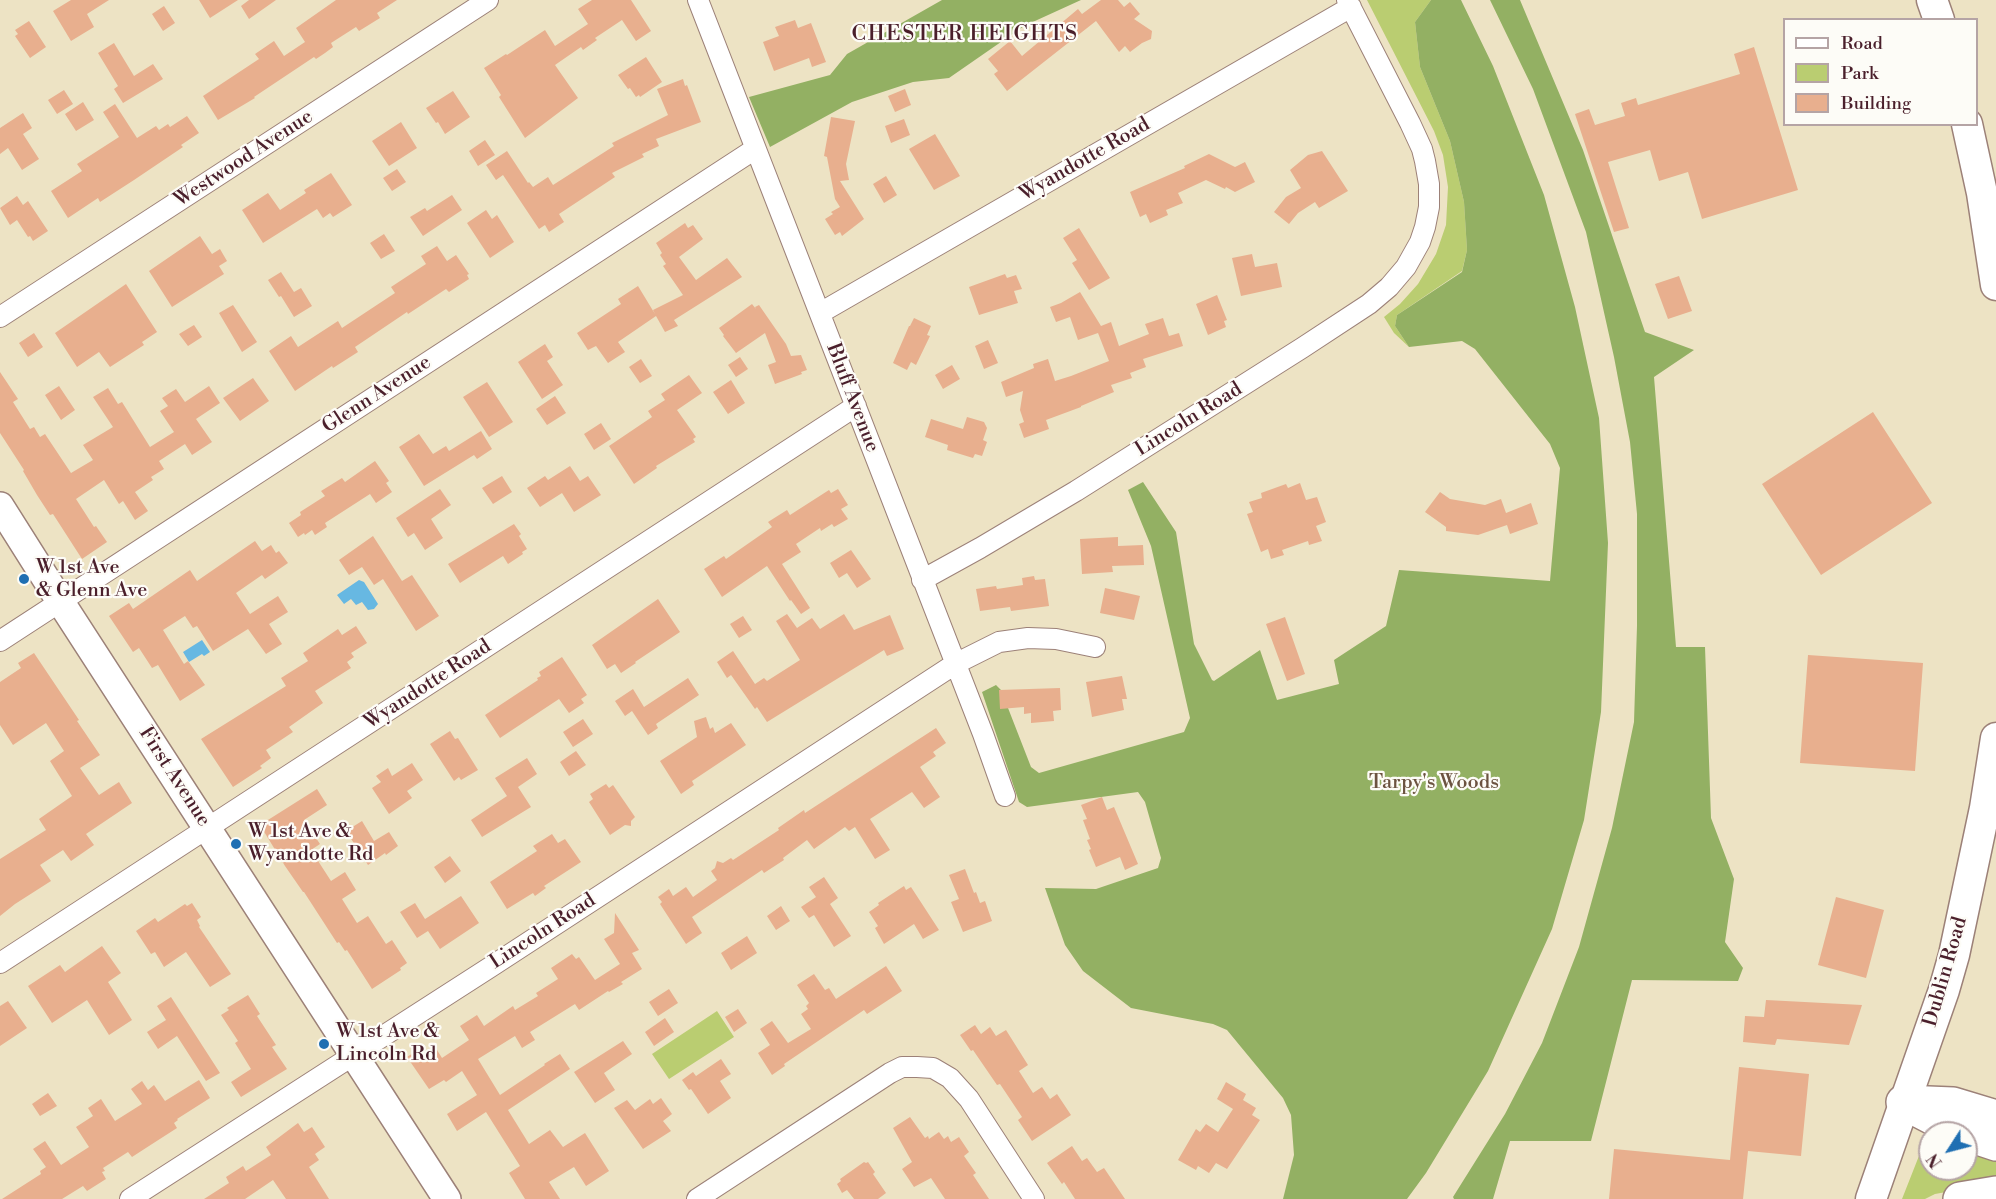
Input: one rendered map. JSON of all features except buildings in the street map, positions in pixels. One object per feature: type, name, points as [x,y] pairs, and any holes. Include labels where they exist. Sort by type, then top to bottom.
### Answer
[{"type":"highway","points":[[1904,1102],[1953,1104],[1996,1117]]},
{"type":"highway","points":[[1904,1102],[1940,1121]]},
{"type":"highway","points":[[1978,1138],[1996,1144]]},
{"type":"highway","points":[[1960,1199],[1996,1193]]},
{"type":"main road","points":[[1932,0],[1938,18]]},
{"type":"main road","points":[[1967,126],[1982,193],[1996,285]]},
{"type":"main road","name":"Dublin Road","points":[[1871,1199],[1954,956],[1985,808],[1996,738]]},
{"type":"street","name":"Westwood Avenue","points":[[0,317],[488,0]]},
{"type":"street","name":"Bluff Avenue","points":[[698,0],[1005,796]]},
{"type":"street","name":"Lincoln Road","points":[[922,580],[1076,490],[1369,304],[1389,287],[1406,267],[1414,255],[1425,227],[1429,207],[1429,184],[1422,149],[1349,4]]},
{"type":"street","name":"Wyandotte Road","points":[[820,314],[1349,4]]},
{"type":"street","name":"Glenn Avenue","points":[[0,640],[755,149]]},
{"type":"street","name":"Wyandotte Road","points":[[0,963],[856,406]]},
{"type":"street","name":"First Avenue","points":[[0,506],[447,1199]]},
{"type":"street","name":"Lincoln Road","points":[[130,1199],[955,664],[999,642],[1028,638],[1056,639],[1095,647]]},
{"type":"street","points":[[697,1199],[890,1073],[902,1067],[917,1066],[933,1068],[950,1078],[969,1099],[1034,1199]]},
{"type":"green space","points":[[942,0],[1081,0],[1024,26],[949,78],[913,82],[852,102],[770,147],[749,97],[830,75],[847,54]]},
{"type":"green space","points":[[1367,0],[1431,0],[1415,22],[1420,67],[1450,141],[1464,202],[1467,250],[1462,271],[1397,315],[1395,326],[1409,347],[1394,333],[1384,317],[1400,304],[1418,284],[1436,254],[1446,225],[1448,187],[1443,155],[1434,131]]},
{"type":"green space","name":"Tarpy's Woods","points":[[1431,0],[1461,0],[1493,66],[1544,195],[1575,307],[1599,418],[1608,543],[1601,712],[1584,820],[1552,929],[1488,1071],[1426,1173],[1407,1199],[1283,1199],[1294,1155],[1291,1115],[1283,1098],[1227,1030],[1213,1024],[1131,1008],[1083,971],[1065,945],[1045,888],[1096,889],[1158,868],[1161,858],[1145,802],[1138,792],[1027,807],[1019,802],[982,692],[996,685],[1001,690],[1031,767],[1039,773],[1184,732],[1190,718],[1151,546],[1128,490],[1143,482],[1176,532],[1194,644],[1212,680],[1214,681],[1260,650],[1277,700],[1339,684],[1334,660],[1386,626],[1399,570],[1550,581],[1560,468],[1550,444],[1475,349],[1462,341],[1409,347],[1395,326],[1397,315],[1462,272],[1467,250],[1464,202],[1450,141],[1420,67],[1415,22]]},
{"type":"green space","points":[[1490,0],[1520,0],[1583,150],[1645,332],[1694,350],[1654,377],[1676,647],[1705,647],[1711,818],[1734,879],[1725,942],[1743,968],[1738,981],[1632,980],[1591,1141],[1510,1141],[1493,1199],[1454,1199],[1453,1197],[1505,1114],[1542,1043],[1579,947],[1612,828],[1634,722],[1637,626],[1637,514],[1630,442],[1586,232],[1533,89]]},
{"type":"green space","points":[[717,1011],[734,1037],[669,1079],[652,1054]]},
{"type":"green space","points":[[1978,1150],[1996,1157],[1996,1183],[1935,1194],[1925,1199],[1902,1199],[1918,1158],[1918,1181],[1978,1181]]},
{"type":"water","points":[[359,580],[364,582],[378,604],[374,609],[368,610],[362,602],[356,605],[351,599],[344,604],[337,595]]},
{"type":"water","points":[[202,640],[210,652],[189,662],[183,652]]},
{"type":"place","name":"W 1st Ave & Glenn Ave","points":[[24,579]]},
{"type":"place","name":"W 1st Ave & Wyandotte Rd","points":[[236,844]]},
{"type":"place","name":"W 1st Ave & Lincoln Rd","points":[[324,1044]]},
{"type":"district","name":"CHESTER HEIGHTS","points":[[965,35]]}]
